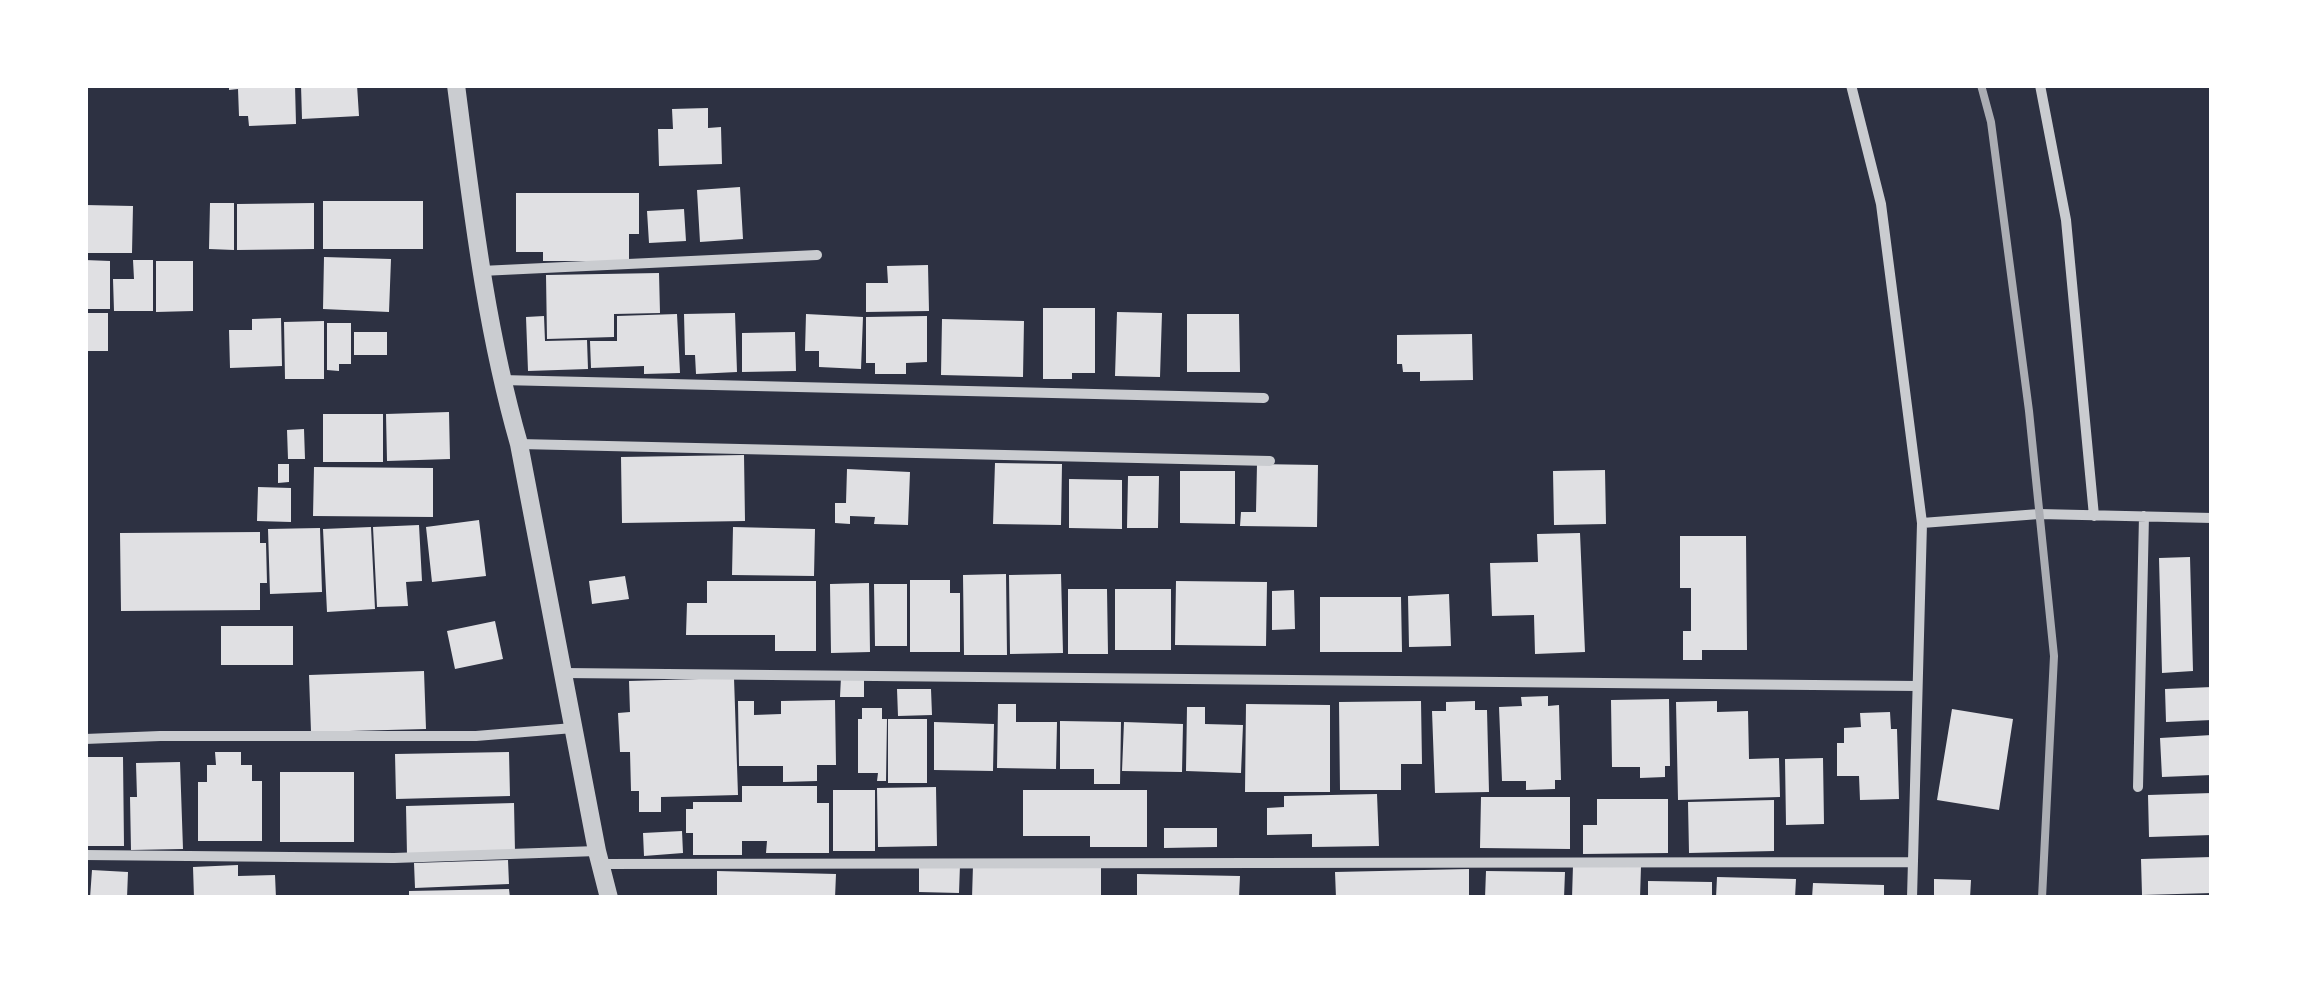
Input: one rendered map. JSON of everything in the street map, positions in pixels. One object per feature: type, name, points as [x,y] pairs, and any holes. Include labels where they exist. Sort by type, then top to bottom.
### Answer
[{"type":"street","points":[[456,85],[481,271],[501,380],[520,444],[609,898]]},
{"type":"street","points":[[1851,85],[1881,204],[1922,523],[1912,898]]},
{"type":"street","points":[[2040,85],[2066,220],[2094,516]]},
{"type":"street","points":[[481,271],[818,255]]},
{"type":"street","points":[[501,380],[1264,398]]},
{"type":"street","points":[[520,444],[1270,460]]},
{"type":"street","points":[[1922,523],[2039,514],[2212,518]]},
{"type":"street","points":[[2138,787],[2144,516]]},
{"type":"street","points":[[563,673],[1917,686]]},
{"type":"street","points":[[85,738],[476,736],[574,728]]},
{"type":"street","points":[[85,855],[1913,862]]},
{"type":"building","points":[[229,85],[295,85],[296,124],[249,126],[248,116],[239,116],[238,89],[229,90]]},
{"type":"building","points":[[301,85],[357,85],[359,116],[302,119]]},
{"type":"building","points":[[708,108],[708,128],[721,127],[722,164],[659,166],[658,129],[673,129],[672,109]]},
{"type":"building","points":[[740,187],[743,239],[700,242],[697,190]]},
{"type":"building","points":[[516,193],[639,193],[639,234],[629,234],[629,261],[543,261],[543,252],[516,252]]},
{"type":"building","points":[[323,201],[423,201],[423,249],[323,249]]},
{"type":"building","points":[[210,203],[234,203],[234,250],[209,249]]},
{"type":"building","points":[[314,203],[314,249],[237,250],[237,204]]},
{"type":"building","points":[[85,205],[133,206],[132,253],[85,253]]},
{"type":"building","points":[[684,209],[686,241],[649,243],[647,211]]},
{"type":"building","points":[[324,257],[391,259],[389,312],[323,309]]},
{"type":"building","points":[[85,260],[110,261],[110,309],[85,309]]},
{"type":"building","points":[[133,260],[153,260],[153,311],[114,311],[113,279],[134,279]]},
{"type":"building","points":[[156,261],[193,261],[193,311],[156,312]]},
{"type":"building","points":[[928,265],[929,311],[866,312],[866,283],[888,283],[887,266]]},
{"type":"building","points":[[659,273],[660,313],[614,314],[614,337],[547,339],[546,275]]},
{"type":"building","points":[[1043,308],[1095,308],[1095,373],[1072,373],[1072,379],[1043,379]]},
{"type":"building","points":[[1117,312],[1162,313],[1160,377],[1115,376]]},
{"type":"building","points":[[85,313],[108,313],[108,351],[85,351]]},
{"type":"building","points":[[735,313],[737,372],[696,374],[695,355],[685,355],[684,314]]},
{"type":"building","points":[[677,314],[680,373],[644,374],[644,366],[591,368],[590,341],[617,341],[617,316]]},
{"type":"building","points":[[806,314],[863,317],[861,369],[819,367],[819,351],[805,351]]},
{"type":"building","points":[[1187,314],[1239,314],[1240,372],[1187,372]]},
{"type":"building","points":[[544,316],[545,341],[587,340],[588,369],[528,371],[526,317]]},
{"type":"building","points":[[927,316],[927,362],[906,363],[906,374],[875,374],[875,363],[866,363],[866,317]]},
{"type":"building","points":[[281,318],[282,366],[230,368],[229,330],[252,330],[252,319]]},
{"type":"building","points":[[942,319],[1024,321],[1023,377],[941,375]]},
{"type":"building","points":[[324,321],[324,379],[285,379],[284,322]]},
{"type":"building","points":[[327,323],[351,323],[351,364],[339,364],[339,371],[327,370]]},
{"type":"building","points":[[354,332],[387,332],[387,355],[354,355]]},
{"type":"building","points":[[795,332],[796,371],[742,372],[742,333]]},
{"type":"building","points":[[1472,334],[1473,380],[1420,381],[1420,372],[1403,372],[1402,364],[1397,364],[1397,335]]},
{"type":"building","points":[[449,412],[450,459],[387,461],[386,414]]},
{"type":"building","points":[[323,414],[383,414],[383,462],[323,462]]},
{"type":"building","points":[[304,429],[305,459],[288,459],[287,430]]},
{"type":"building","points":[[744,455],[745,521],[622,523],[621,457]]},
{"type":"building","points":[[995,463],[1062,464],[1061,525],[993,524]]},
{"type":"building","points":[[278,464],[289,464],[289,482],[278,483]]},
{"type":"building","points":[[1257,464],[1318,465],[1317,527],[1240,526],[1241,512],[1256,512]]},
{"type":"building","points":[[314,467],[433,468],[433,517],[313,516]]},
{"type":"building","points":[[847,469],[910,472],[908,525],[874,524],[875,517],[850,516],[850,524],[835,523],[835,503],[846,503]]},
{"type":"building","points":[[1605,470],[1606,524],[1554,525],[1553,471]]},
{"type":"building","points":[[1180,471],[1235,471],[1235,524],[1180,523]]},
{"type":"building","points":[[1128,476],[1159,476],[1158,528],[1127,528]]},
{"type":"building","points":[[1069,479],[1122,480],[1122,529],[1069,528]]},
{"type":"building","points":[[258,487],[291,488],[291,522],[257,521]]},
{"type":"building","points":[[479,520],[486,576],[432,582],[426,527]]},
{"type":"building","points":[[419,525],[422,581],[406,582],[408,606],[377,607],[373,527]]},
{"type":"building","points":[[371,527],[375,609],[327,612],[323,529]]},
{"type":"building","points":[[733,527],[815,529],[814,576],[732,575]]},
{"type":"building","points":[[320,528],[322,592],[270,594],[268,529]]},
{"type":"building","points":[[260,532],[260,543],[266,543],[267,583],[260,583],[260,610],[121,611],[120,533]]},
{"type":"building","points":[[1580,533],[1585,652],[1535,654],[1534,615],[1492,616],[1490,563],[1538,562],[1537,534]]},
{"type":"building","points":[[1680,536],[1746,536],[1747,650],[1702,650],[1702,660],[1683,660],[1683,631],[1691,631],[1691,588],[1680,588]]},
{"type":"building","points":[[2190,557],[2193,671],[2162,673],[2159,558]]},
{"type":"building","points":[[1006,574],[1007,655],[964,655],[963,575]]},
{"type":"building","points":[[1061,574],[1063,653],[1010,654],[1009,575]]},
{"type":"building","points":[[625,576],[629,599],[592,604],[589,581]]},
{"type":"building","points":[[910,580],[950,580],[950,593],[960,593],[960,652],[910,652]]},
{"type":"building","points":[[707,581],[816,581],[816,651],[775,651],[775,635],[686,635],[687,603],[707,603]]},
{"type":"building","points":[[1176,581],[1267,582],[1266,646],[1175,645]]},
{"type":"building","points":[[869,583],[870,652],[831,653],[830,584]]},
{"type":"building","points":[[874,584],[907,584],[907,646],[875,646]]},
{"type":"building","points":[[1068,589],[1107,589],[1108,654],[1068,654]]},
{"type":"building","points":[[1115,589],[1171,589],[1171,650],[1115,650]]},
{"type":"building","points":[[1294,590],[1295,629],[1272,630],[1272,591]]},
{"type":"building","points":[[1449,594],[1451,646],[1409,647],[1408,596]]},
{"type":"building","points":[[1320,597],[1401,597],[1402,652],[1320,652]]},
{"type":"building","points":[[495,621],[503,659],[455,669],[447,631]]},
{"type":"building","points":[[221,626],[293,626],[293,665],[221,665]]},
{"type":"building","points":[[424,671],[426,729],[311,732],[309,675]]},
{"type":"building","points":[[841,677],[864,678],[864,697],[840,697]]},
{"type":"building","points":[[734,678],[738,795],[661,797],[661,812],[639,812],[639,791],[631,791],[630,752],[620,752],[618,713],[630,712],[629,681]]},
{"type":"building","points":[[2212,687],[2212,720],[2166,722],[2165,689]]},
{"type":"building","points":[[897,689],[931,689],[932,715],[898,716]]},
{"type":"building","points":[[1548,696],[1548,706],[1559,705],[1561,780],[1555,780],[1555,789],[1526,790],[1526,781],[1502,781],[1499,707],[1522,706],[1521,697]]},
{"type":"building","points":[[1669,699],[1670,766],[1665,766],[1665,777],[1640,778],[1640,767],[1612,767],[1611,700]]},
{"type":"building","points":[[835,700],[836,765],[817,765],[817,781],[783,782],[783,766],[739,766],[738,701],[754,701],[754,715],[781,714],[781,701]]},
{"type":"building","points":[[1421,701],[1422,764],[1401,764],[1401,790],[1340,790],[1339,702]]},
{"type":"building","points":[[1475,701],[1475,710],[1487,710],[1489,792],[1435,793],[1432,711],[1446,711],[1446,702]]},
{"type":"building","points":[[1717,701],[1717,712],[1748,711],[1749,759],[1779,758],[1780,797],[1678,800],[1676,702]]},
{"type":"building","points":[[998,704],[1016,704],[1016,722],[1057,722],[1056,769],[997,768]]},
{"type":"building","points":[[1246,704],[1330,705],[1330,792],[1245,792]]},
{"type":"building","points":[[1187,707],[1205,707],[1205,724],[1243,725],[1241,773],[1186,771]]},
{"type":"building","points":[[862,708],[882,708],[882,719],[887,719],[886,781],[877,781],[878,773],[858,773],[858,719],[862,719]]},
{"type":"building","points":[[1952,709],[2013,719],[1999,810],[1937,800]]},
{"type":"building","points":[[1890,712],[1891,729],[1897,729],[1899,799],[1860,800],[1859,776],[1837,776],[1837,743],[1844,743],[1844,728],[1861,727],[1860,713]]},
{"type":"building","points":[[888,719],[927,719],[927,783],[888,783]]},
{"type":"building","points":[[1060,721],[1121,722],[1120,784],[1094,784],[1094,769],[1060,769]]},
{"type":"building","points":[[934,722],[994,724],[993,771],[934,770]]},
{"type":"building","points":[[1124,722],[1183,724],[1182,772],[1122,771]]},
{"type":"building","points":[[2212,735],[2212,775],[2162,777],[2160,738]]},
{"type":"building","points":[[215,752],[241,752],[241,765],[252,765],[252,781],[262,781],[262,841],[198,841],[198,782],[207,782],[207,765],[216,765]]},
{"type":"building","points":[[509,752],[510,796],[396,799],[395,754]]},
{"type":"building","points":[[85,757],[123,757],[124,846],[85,846]]},
{"type":"building","points":[[1823,758],[1824,824],[1786,825],[1785,759]]},
{"type":"building","points":[[180,762],[183,849],[131,850],[130,797],[137,797],[136,763]]},
{"type":"building","points":[[280,772],[354,772],[354,842],[280,842]]},
{"type":"building","points":[[742,786],[817,786],[817,803],[829,803],[829,853],[766,853],[767,841],[742,841],[742,855],[693,855],[693,833],[686,833],[686,809],[693,809],[693,802],[742,802]]},
{"type":"building","points":[[936,787],[937,846],[878,847],[877,788]]},
{"type":"building","points":[[833,790],[875,790],[875,851],[833,851]]},
{"type":"building","points":[[1023,790],[1147,790],[1147,847],[1090,847],[1090,836],[1023,836]]},
{"type":"building","points":[[2212,793],[2212,835],[2149,837],[2148,795]]},
{"type":"building","points":[[1377,794],[1379,846],[1312,847],[1312,834],[1267,835],[1267,808],[1284,807],[1284,796]]},
{"type":"building","points":[[1481,797],[1570,797],[1570,849],[1480,848]]},
{"type":"building","points":[[1597,799],[1668,799],[1668,853],[1583,854],[1583,825],[1597,825]]},
{"type":"building","points":[[1774,800],[1774,851],[1689,853],[1688,802]]},
{"type":"building","points":[[514,803],[515,852],[407,855],[406,806]]},
{"type":"building","points":[[1164,828],[1217,828],[1217,847],[1164,848]]},
{"type":"building","points":[[682,831],[683,853],[644,856],[643,833]]},
{"type":"building","points":[[2212,857],[2212,893],[2142,895],[2141,859]]},
{"type":"building","points":[[508,860],[509,884],[415,888],[414,863]]},
{"type":"building","points":[[919,864],[960,865],[959,893],[919,892]]},
{"type":"building","points":[[238,865],[238,876],[275,875],[276,898],[194,898],[193,867]]},
{"type":"building","points":[[973,865],[1101,868],[1101,898],[972,898]]},
{"type":"building","points":[[1573,865],[1641,866],[1640,898],[1572,898]]},
{"type":"building","points":[[1469,869],[1469,898],[1336,898],[1335,872]]},
{"type":"building","points":[[92,870],[128,872],[127,898],[90,898]]},
{"type":"building","points":[[717,871],[836,874],[835,898],[717,898]]},
{"type":"building","points":[[1486,871],[1565,872],[1564,898],[1485,898]]},
{"type":"building","points":[[1137,874],[1240,876],[1239,898],[1137,898]]},
{"type":"building","points":[[1717,877],[1796,879],[1795,898],[1716,898]]},
{"type":"building","points":[[1934,879],[1971,880],[1970,898],[1934,898]]},
{"type":"building","points":[[1648,881],[1712,882],[1712,898],[1648,898]]},
{"type":"building","points":[[1813,883],[1884,885],[1884,898],[1812,898]]},
{"type":"building","points":[[509,889],[510,898],[409,898],[409,891]]},
{"type":"railway","points":[[1981,85],[1991,122],[2029,411],[2054,656],[2042,898]]}]
